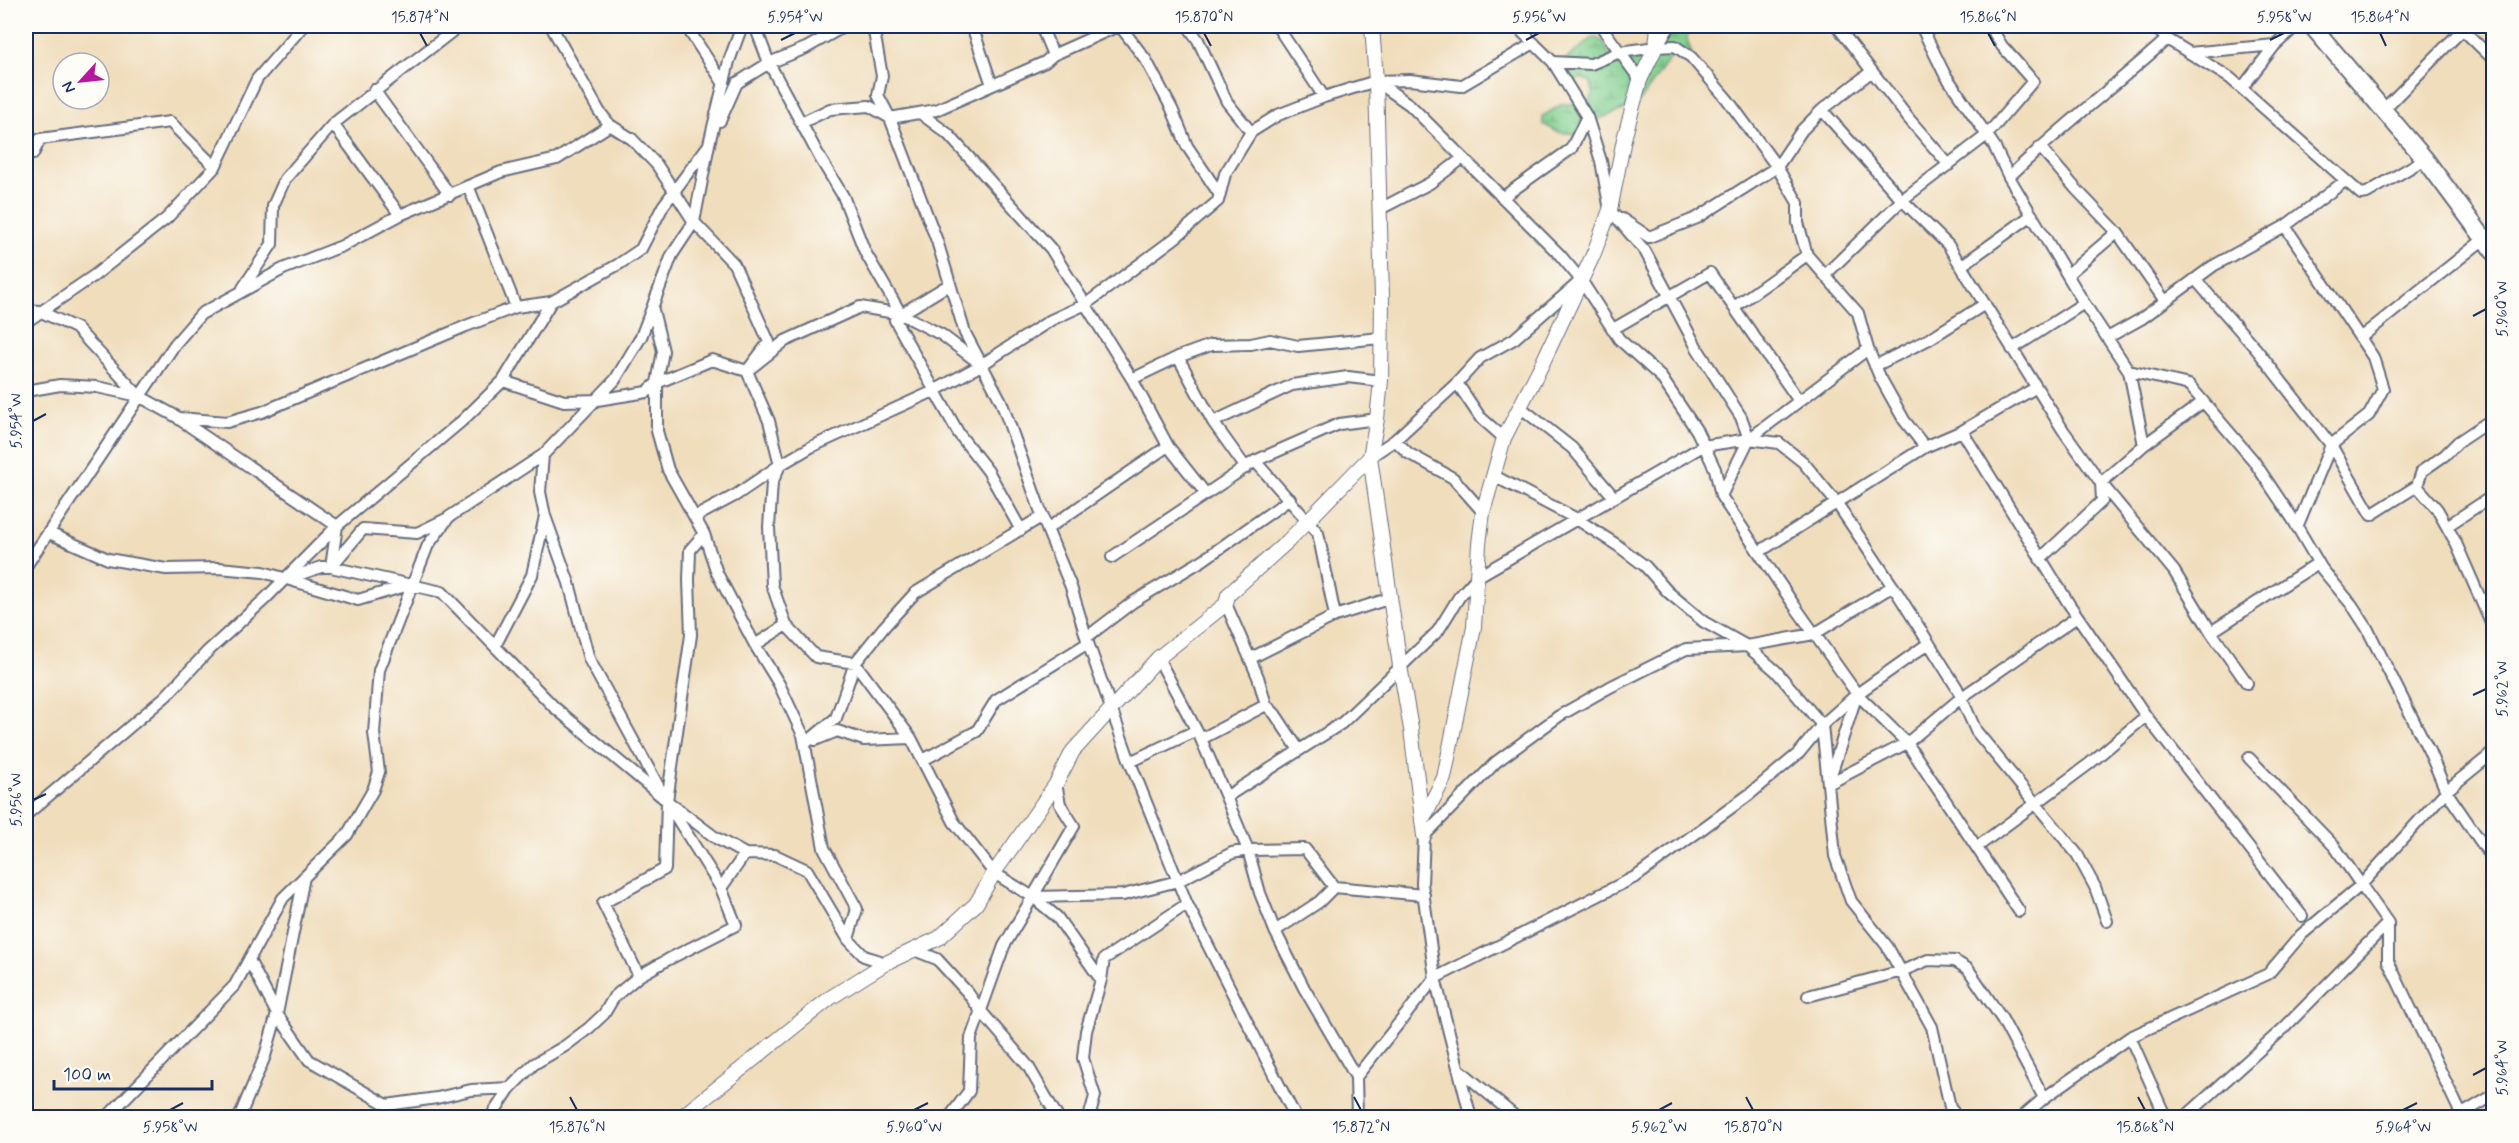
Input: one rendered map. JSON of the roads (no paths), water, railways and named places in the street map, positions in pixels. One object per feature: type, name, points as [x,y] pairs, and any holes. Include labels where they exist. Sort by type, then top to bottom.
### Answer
[{"type":"highway","points":[[2316,27],[2491,241]]},
{"type":"street","points":[[26,322],[95,275],[167,218],[215,167],[257,79],[303,26]]},
{"type":"street","points":[[243,290],[272,244],[273,206],[285,179],[333,124],[459,26]]},
{"type":"street","points":[[551,26],[577,74],[610,125],[632,139],[657,165],[694,222],[734,264],[769,342],[747,371]]},
{"type":"street","points":[[686,26],[724,84]]},
{"type":"street","points":[[331,567],[363,529],[417,533],[449,517],[543,455],[615,381],[641,337],[672,255],[694,222],[709,144],[729,61],[742,26]]},
{"type":"street","points":[[755,26],[769,63],[843,195],[865,252],[901,314]]},
{"type":"street","points":[[179,418],[227,422],[262,412],[516,307],[551,302],[619,264],[641,249],[673,190],[709,144],[737,83],[769,63],[806,48],[846,26]]},
{"type":"street","points":[[873,26],[882,75],[878,95],[890,118],[937,241],[964,333],[1001,401],[1047,529],[1071,587],[1130,762],[1187,904],[1296,1118]]},
{"type":"street","points":[[972,26],[992,85]]},
{"type":"street","points":[[1041,26],[1053,55]]},
{"type":"street","points":[[801,123],[830,109],[869,106],[890,118],[936,110],[1045,62],[1053,55],[1119,26],[1146,60],[1172,109],[1187,146],[1220,195]]},
{"type":"street","points":[[1188,26],[1198,40],[1227,102],[1251,132]]},
{"type":"street","points":[[1277,26],[1324,97]]},
{"type":"street","points":[[1372,26],[1376,81],[1382,338],[1381,381],[1370,457],[1411,729],[1424,836],[1424,895],[1435,978],[1471,1118]]},
{"type":"street","points":[[1516,26],[1553,62],[1587,117],[1601,161],[1610,210],[1645,251],[1671,295],[1697,348],[1741,417],[1749,439]]},
{"type":"street","points":[[1601,26],[1640,80]]},
{"type":"street","points":[[1656,47],[1658,26]]},
{"type":"street","points":[[1422,821],[1444,778],[1474,627],[1484,512],[1504,438],[1581,280],[1610,210],[1624,139],[1640,80],[1656,47],[1670,26]]},
{"type":"street","points":[[1837,26],[1949,165]]},
{"type":"street","points":[[1921,26],[1944,73],[1987,135],[2009,177],[2084,303],[2129,371],[2144,445]]},
{"type":"street","points":[[1825,275],[1902,200],[1987,135],[2033,81],[2002,46],[1990,26]]},
{"type":"street","points":[[2154,26],[2167,39],[2230,78],[2361,194],[2367,193],[2425,159]]},
{"type":"street","points":[[2242,88],[2275,45],[2296,26]]},
{"type":"street","points":[[2383,110],[2463,27],[2493,60]]},
{"type":"street","points":[[2009,177],[2040,147],[2129,74],[2167,39]]},
{"type":"street","points":[[695,517],[736,495],[811,447],[934,391],[981,365],[1042,325],[1086,304],[1174,238],[1218,201],[1229,165],[1251,132],[1278,115],[1324,97],[1376,81],[1410,80],[1461,86],[1534,44]]},
{"type":"street","points":[[2189,53],[2275,45]]},
{"type":"street","points":[[1553,62],[1591,64],[1620,52],[1675,46],[1691,57],[1727,99],[1777,166],[1798,203],[1798,223],[1807,255],[1858,313],[1875,366],[1904,420],[1924,447]]},
{"type":"street","points":[[1610,210],[1649,237],[1697,218],[1777,166],[1802,130],[1822,110],[1872,71]]},
{"type":"street","points":[[1376,81],[1410,105],[1503,197],[1581,280],[1619,339],[1661,377],[1698,431],[1715,470],[1722,496],[1759,552],[1857,694],[1907,744],[2019,911]]},
{"type":"street","points":[[374,90],[450,195]]},
{"type":"street","points":[[1822,110],[1902,200],[1948,245],[2063,430],[2102,483],[2174,571],[2211,632],[2247,683]]},
{"type":"street","points":[[920,113],[948,134],[1051,249],[1132,379],[1168,446],[1206,494]]},
{"type":"street","points":[[1503,197],[1570,149],[1587,117]]},
{"type":"street","points":[[28,156],[40,140],[170,122],[215,167]]},
{"type":"street","points":[[333,124],[400,215]]},
{"type":"street","points":[[26,566],[175,344],[201,314],[283,269],[342,246],[400,215],[469,188],[501,172],[557,159],[610,125]]},
{"type":"street","points":[[2040,147],[2117,232],[2165,301]]},
{"type":"street","points":[[1380,209],[1430,183],[1463,158]]},
{"type":"street","points":[[2107,338],[2141,319],[2195,279],[2285,226],[2345,181]]},
{"type":"street","points":[[469,188],[516,307]]},
{"type":"street","points":[[1961,266],[2032,215]]},
{"type":"street","points":[[2285,226],[2373,357],[2383,389],[2369,416],[2331,445],[2297,526]]},
{"type":"street","points":[[2068,274],[2117,232]]},
{"type":"street","points":[[2360,338],[2491,241]]},
{"type":"street","points":[[1734,307],[1807,255]]},
{"type":"street","points":[[1613,329],[1710,273],[1799,401]]},
{"type":"street","points":[[2195,279],[2257,350],[2331,445],[2371,515],[2417,486],[2422,471],[2493,418]]},
{"type":"street","points":[[1299,750],[1275,714],[1266,705],[1251,658],[1226,604],[1228,595],[1347,483],[1370,457],[1395,440],[1480,358],[1514,339],[1581,280]]},
{"type":"street","points":[[950,284],[895,320],[959,434],[988,471],[1021,530]]},
{"type":"street","points":[[26,816],[166,696],[207,652],[338,526],[463,420],[503,381],[551,302]]},
{"type":"street","points":[[2012,349],[2084,303]]},
{"type":"street","points":[[1875,366],[1929,339],[1985,304]]},
{"type":"street","points":[[747,371],[785,341],[860,307],[901,314],[942,335],[981,365]]},
{"type":"street","points":[[26,310],[39,311],[76,328],[139,396]]},
{"type":"street","points":[[653,310],[663,351],[657,383],[659,441],[668,470],[704,534],[717,573],[755,645],[779,684],[806,743],[812,790],[825,848],[857,909],[848,939]]},
{"type":"street","points":[[1132,379],[1178,357],[1211,345],[1251,344],[1270,340],[1298,346],[1382,338]]},
{"type":"street","points":[[1722,496],[1749,439],[1868,349]]},
{"type":"street","points":[[1178,357],[1214,422],[1251,465],[1290,499],[1318,533],[1335,616]]},
{"type":"street","points":[[503,381],[564,401],[597,400],[647,392],[657,383],[712,360],[747,371],[769,421],[780,465],[772,483],[769,527],[772,585],[786,625],[816,657],[855,663],[911,738],[954,822],[994,873],[1033,897],[1057,917],[1101,980]]},
{"type":"street","points":[[2129,371],[2189,385],[2253,460],[2297,526],[2318,563],[2352,605],[2367,628],[2429,751],[2446,791],[2493,861]]},
{"type":"street","points":[[1214,422],[1292,385],[1348,377],[1381,381]]},
{"type":"street","points":[[1457,382],[1480,417],[1504,438]]},
{"type":"street","points":[[26,391],[60,386],[97,387],[139,396],[179,418],[338,526]]},
{"type":"street","points":[[1759,552],[1924,447],[1962,431],[2035,388]]},
{"type":"street","points":[[2040,559],[2102,501],[2102,483],[2144,445],[2203,402]]},
{"type":"street","points":[[1520,407],[1572,448],[1613,496]]},
{"type":"street","points":[[1112,557],[1251,465],[1339,424],[1377,419]]},
{"type":"street","points":[[1962,431],[2077,617],[2146,716],[2302,916]]},
{"type":"street","points":[[1226,797],[1342,723],[1438,631],[1477,576],[1703,446],[1749,439],[1779,443],[1803,462],[1836,502],[1929,643],[1962,697],[1976,731],[2077,854],[2095,887],[2107,921]]},
{"type":"street","points":[[1395,440],[1408,453],[1453,478],[1484,512]]},
{"type":"street","points":[[1047,529],[1168,446]]},
{"type":"street","points":[[490,1118],[510,1088],[534,1064],[565,1046],[589,1028],[604,1014],[614,997],[639,976],[736,926],[721,888],[667,801],[589,659],[569,583],[545,516],[540,492],[543,455]]},
{"type":"street","points":[[1494,476],[1575,518],[1636,559],[1668,592],[1704,622],[1747,646],[1776,671],[1822,725],[1835,856],[1851,901],[1887,946],[1932,1028],[1950,1107],[1957,1118]]},
{"type":"street","points":[[2417,486],[2437,509],[2446,526],[2493,630]]},
{"type":"street","points":[[2446,526],[2493,495]]},
{"type":"street","points":[[923,760],[977,731],[996,700],[1087,640],[1133,602],[1203,560],[1290,499]]},
{"type":"street","points":[[495,646],[532,575],[545,516]]},
{"type":"street","points":[[806,743],[836,718],[855,663],[915,593],[1043,516]]},
{"type":"street","points":[[106,1118],[235,985],[283,898],[347,835],[373,790],[379,772],[374,733],[379,670],[428,544],[449,517]]},
{"type":"street","points":[[331,567],[338,526]]},
{"type":"street","points":[[49,533],[108,559],[166,569],[219,568],[263,572],[358,600],[411,584]]},
{"type":"street","points":[[639,976],[603,903],[664,869],[667,801],[691,636],[688,580],[690,550],[704,534]]},
{"type":"street","points":[[2211,632],[2318,563]]},
{"type":"street","points":[[284,580],[321,567],[331,567],[442,592],[554,707],[667,801],[716,838],[746,854],[775,855],[807,870],[848,939],[864,956],[886,963]]},
{"type":"street","points":[[1424,836],[1496,762],[1559,716],[1610,687],[1686,649],[1747,646],[1815,634],[1893,586]]},
{"type":"street","points":[[1251,658],[1335,616],[1391,598]]},
{"type":"street","points":[[680,1118],[830,998],[886,963],[939,938],[976,904],[994,873],[1056,784],[1073,751],[1158,658],[1226,604]]},
{"type":"street","points":[[1828,784],[1907,744],[1962,697],[2077,617]]},
{"type":"street","points":[[755,645],[786,625]]},
{"type":"street","points":[[1356,1077],[1435,978],[1637,876],[1750,794],[1799,753],[1822,725],[1857,694],[1929,643]]},
{"type":"street","points":[[1158,658],[1198,735],[1226,797],[1248,850],[1260,893],[1275,931],[1304,988],[1356,1077],[1357,1118]]},
{"type":"street","points":[[1828,784],[1857,694]]},
{"type":"street","points":[[1130,762],[1266,705]]},
{"type":"street","points":[[1977,846],[2089,764],[2146,716]]},
{"type":"street","points":[[806,743],[837,731],[864,740],[911,738]]},
{"type":"street","points":[[2021,1118],[2044,1098],[2130,1037],[2268,974],[2301,935],[2361,885],[2446,791],[2493,752]]},
{"type":"street","points":[[2249,758],[2298,805],[2335,847],[2388,923],[2388,961],[2462,1116],[2493,1095]]},
{"type":"street","points":[[949,1118],[969,1091],[971,1038],[1004,946],[1074,826],[1060,804],[1056,784]]},
{"type":"street","points":[[1033,897],[1112,897],[1178,881],[1232,853],[1248,850],[1305,849],[1334,887],[1424,895]]},
{"type":"street","points":[[721,888],[746,854]]},
{"type":"street","points":[[239,1118],[265,1056],[277,1014],[304,877]]},
{"type":"street","points":[[1275,931],[1319,902],[1334,887]]},
{"type":"street","points":[[1089,1118],[1095,1096],[1083,1058],[1086,1031],[1101,980],[1104,959],[1187,904]]},
{"type":"street","points":[[2184,1118],[2284,1028],[2388,923]]},
{"type":"street","points":[[914,950],[938,959],[969,993],[980,1010],[1028,1066],[1058,1118]]},
{"type":"street","points":[[249,960],[277,1014],[309,1059],[387,1105],[437,1098],[471,1090],[510,1088]]},
{"type":"street","points":[[1808,996],[1902,971],[1928,960],[1955,961],[1968,969],[2002,1019],[2044,1098]]},
{"type":"street","points":[[2130,1037],[2166,1118]]},
{"type":"street","points":[[1460,1070],[1517,1118]]}]
